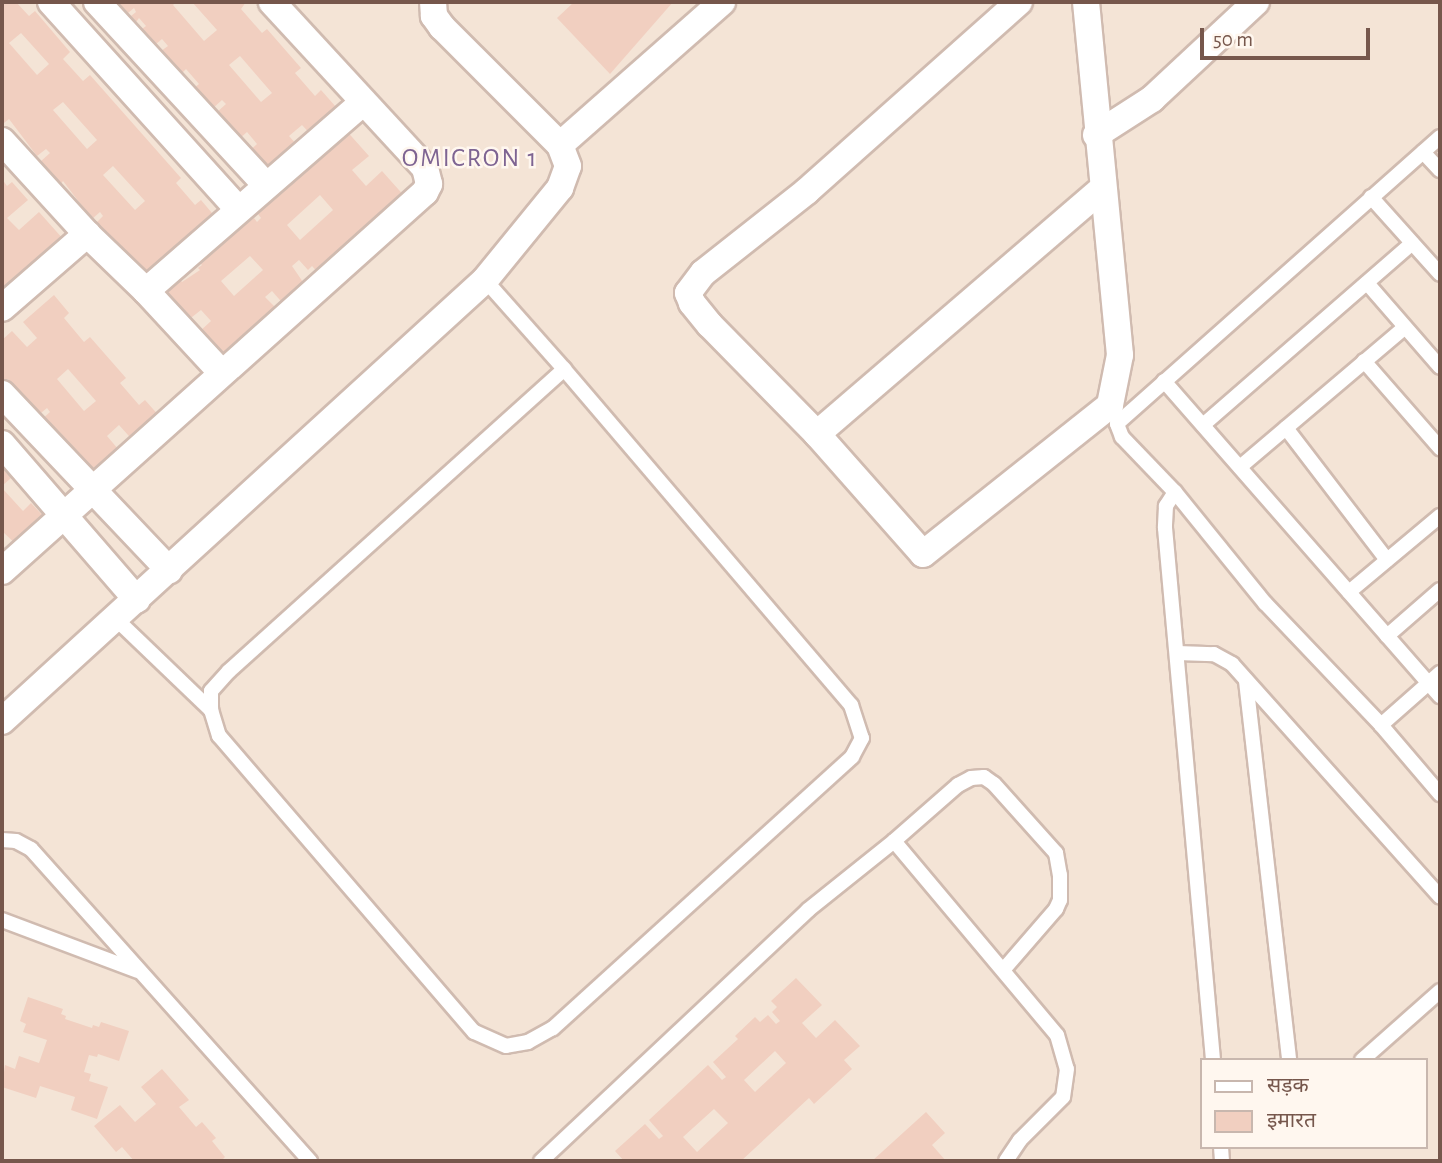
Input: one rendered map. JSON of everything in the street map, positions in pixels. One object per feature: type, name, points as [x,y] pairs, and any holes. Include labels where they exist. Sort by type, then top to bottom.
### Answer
[{"type":"street","points":[[51,2],[238,209]]},
{"type":"street","points":[[97,2],[266,185]]},
{"type":"street","points":[[2,571],[425,192],[429,184],[425,168],[362,103],[272,2]]},
{"type":"street","points":[[2,721],[485,280],[559,188],[568,166],[560,145],[442,27],[434,16],[433,2]]},
{"type":"street","points":[[560,145],[722,2]]},
{"type":"street","points":[[1018,2],[807,191],[692,284],[688,293],[692,303],[710,325],[817,434],[923,554],[1110,405],[1120,355],[1096,135],[1086,2]]},
{"type":"street","points":[[1096,135],[1152,99],[1256,2]]},
{"type":"street","points":[[146,291],[362,103]]},
{"type":"street","points":[[3,145],[221,372]]},
{"type":"street","points":[[817,434],[1102,189]]},
{"type":"street","points":[[2,308],[87,234]]},
{"type":"street","points":[[2,394],[169,570]]},
{"type":"street","points":[[2,444],[137,600]]},
{"type":"lane","points":[[1440,137],[1120,419],[1118,430],[1175,492],[1284,625],[1381,725],[1440,794]]},
{"type":"lane","points":[[1423,152],[1440,170]]},
{"type":"lane","points":[[1371,197],[1440,274]]},
{"type":"lane","points":[[1203,425],[1412,243]]},
{"type":"lane","points":[[485,280],[564,369],[851,705],[862,738],[852,757],[553,1028],[528,1042],[506,1046],[474,1032],[219,736],[211,710],[211,691],[229,671],[564,369]]},
{"type":"lane","points":[[1367,283],[1440,367]]},
{"type":"lane","points":[[1240,467],[1405,327]]},
{"type":"lane","points":[[1364,361],[1440,448]]},
{"type":"lane","points":[[1164,381],[1440,696]]},
{"type":"lane","points":[[1286,428],[1387,560]]},
{"type":"lane","points":[[1175,492],[1166,506],[1165,528],[1213,1058]]},
{"type":"lane","points":[[1349,592],[1440,516]]},
{"type":"lane","points":[[1387,636],[1440,590]]},
{"type":"lane","points":[[116,619],[211,710]]},
{"type":"lane","points":[[1177,653],[1224,657],[1440,897]]},
{"type":"lane","points":[[1381,725],[1440,673]]},
{"type":"lane","points":[[1246,681],[1289,1058]]},
{"type":"lane","points":[[541,1161],[808,909],[894,841],[958,785],[971,778],[984,777],[994,784],[1056,853],[1060,875],[1060,900],[1056,909],[1004,969]]},
{"type":"lane","points":[[2,840],[16,841],[32,849],[310,1161]]},
{"type":"lane","points":[[894,841],[1057,1035],[1067,1069],[1063,1097],[1020,1140],[1006,1161]]},
{"type":"lane","points":[[2,920],[142,972]]},
{"type":"lane","points":[[1364,1058],[1440,991]]},
{"type":"shaded area","name":"OMICRON 1","points":[[2,2],[1440,2],[1440,1161],[2,1161]]},
{"type":"building","points":[[2,2],[16,2],[29,16],[35,11],[70,52],[63,59],[83,81],[90,75],[181,178],[176,183],[195,205],[201,200],[217,219],[187,250],[180,243],[171,251],[178,260],[145,283],[132,260],[118,244],[114,248],[94,225],[103,216],[100,212],[92,219],[63,181],[60,185],[40,162],[50,153],[46,149],[37,156],[9,119],[4,123]],"holes":[[[21,33],[49,64],[37,75],[9,43]],[[63,102],[97,140],[87,149],[53,110]],[[113,166],[145,201],[135,210],[103,175]]]},
{"type":"building","points":[[118,2],[176,2],[173,5],[204,41],[217,30],[192,2],[246,2],[241,9],[262,33],[267,29],[301,68],[295,73],[315,96],[321,90],[336,107],[329,114],[334,120],[314,138],[302,125],[289,136],[298,146],[267,173],[248,152],[257,144],[247,132],[239,139],[216,113],[226,104],[222,100],[212,109],[194,88],[199,84],[186,69],[181,74],[161,51],[168,46],[162,39],[156,44],[142,29],[146,26],[139,18],[136,22],[131,16],[136,12],[134,8],[128,13]],"holes":[[[240,56],[272,93],[261,102],[229,65]]]},
{"type":"building","points":[[574,2],[673,2],[610,74],[557,18]]},
{"type":"building","points":[[344,128],[369,156],[352,170],[366,186],[382,171],[407,199],[321,276],[312,266],[308,270],[299,260],[292,266],[307,288],[286,307],[272,291],[265,297],[280,312],[223,362],[198,333],[211,321],[201,310],[187,321],[160,291],[177,276],[182,282],[200,270],[198,268],[202,265],[196,259],[240,220],[245,225],[254,218],[257,222],[261,218],[258,214],[266,206],[261,201]],"holes":[[[320,195],[333,210],[300,240],[287,225]],[[250,256],[263,270],[234,296],[221,281]]]},
{"type":"building","points":[[2,179],[7,186],[12,182],[28,200],[7,218],[19,230],[39,212],[64,240],[25,275],[22,271],[17,275],[21,279],[2,296]]},
{"type":"building","points":[[54,295],[69,313],[64,318],[84,342],[90,337],[126,378],[120,383],[139,405],[145,400],[161,418],[137,445],[119,425],[107,436],[124,456],[90,478],[40,421],[50,412],[47,408],[36,417],[20,398],[23,396],[8,379],[5,381],[2,377],[2,340],[12,331],[27,347],[37,338],[23,322]],"holes":[[[68,369],[96,401],[84,411],[57,379]]]},
{"type":"building","points":[[2,468],[11,478],[2,486]]},
{"type":"building","points":[[2,488],[23,511],[31,503],[45,518],[21,549],[2,531]]},
{"type":"building","points":[[796,978],[822,1005],[802,1023],[816,1038],[835,1020],[860,1046],[844,1060],[852,1069],[814,1104],[809,1098],[741,1161],[624,1161],[615,1151],[645,1124],[659,1139],[663,1136],[649,1120],[708,1065],[722,1080],[726,1077],[713,1062],[738,1039],[735,1036],[755,1017],[760,1022],[768,1015],[776,1024],[780,1021],[772,1012],[777,1007],[771,1001]],"holes":[[[775,1051],[786,1063],[755,1092],[744,1080]],[[714,1109],[728,1123],[697,1152],[683,1137]]]},
{"type":"building","points":[[28,997],[63,1009],[61,1014],[66,1016],[65,1019],[92,1028],[93,1025],[99,1027],[101,1022],[129,1031],[119,1061],[98,1054],[97,1057],[89,1055],[84,1072],[91,1074],[89,1081],[108,1087],[97,1119],[71,1110],[75,1097],[40,1086],[36,1098],[2,1087],[5,1065],[15,1069],[19,1056],[39,1063],[47,1040],[23,1032],[26,1024],[20,1021]]},
{"type":"building","points":[[162,1069],[189,1100],[179,1107],[196,1127],[202,1122],[216,1138],[212,1141],[225,1157],[221,1161],[134,1161],[122,1147],[116,1152],[94,1126],[120,1105],[135,1122],[156,1104],[141,1087]]},
{"type":"building","points":[[926,1112],[945,1133],[932,1145],[946,1161],[872,1161]]},
{"type":"district","name":"OMICRON 1","points":[[470,159]]}]
